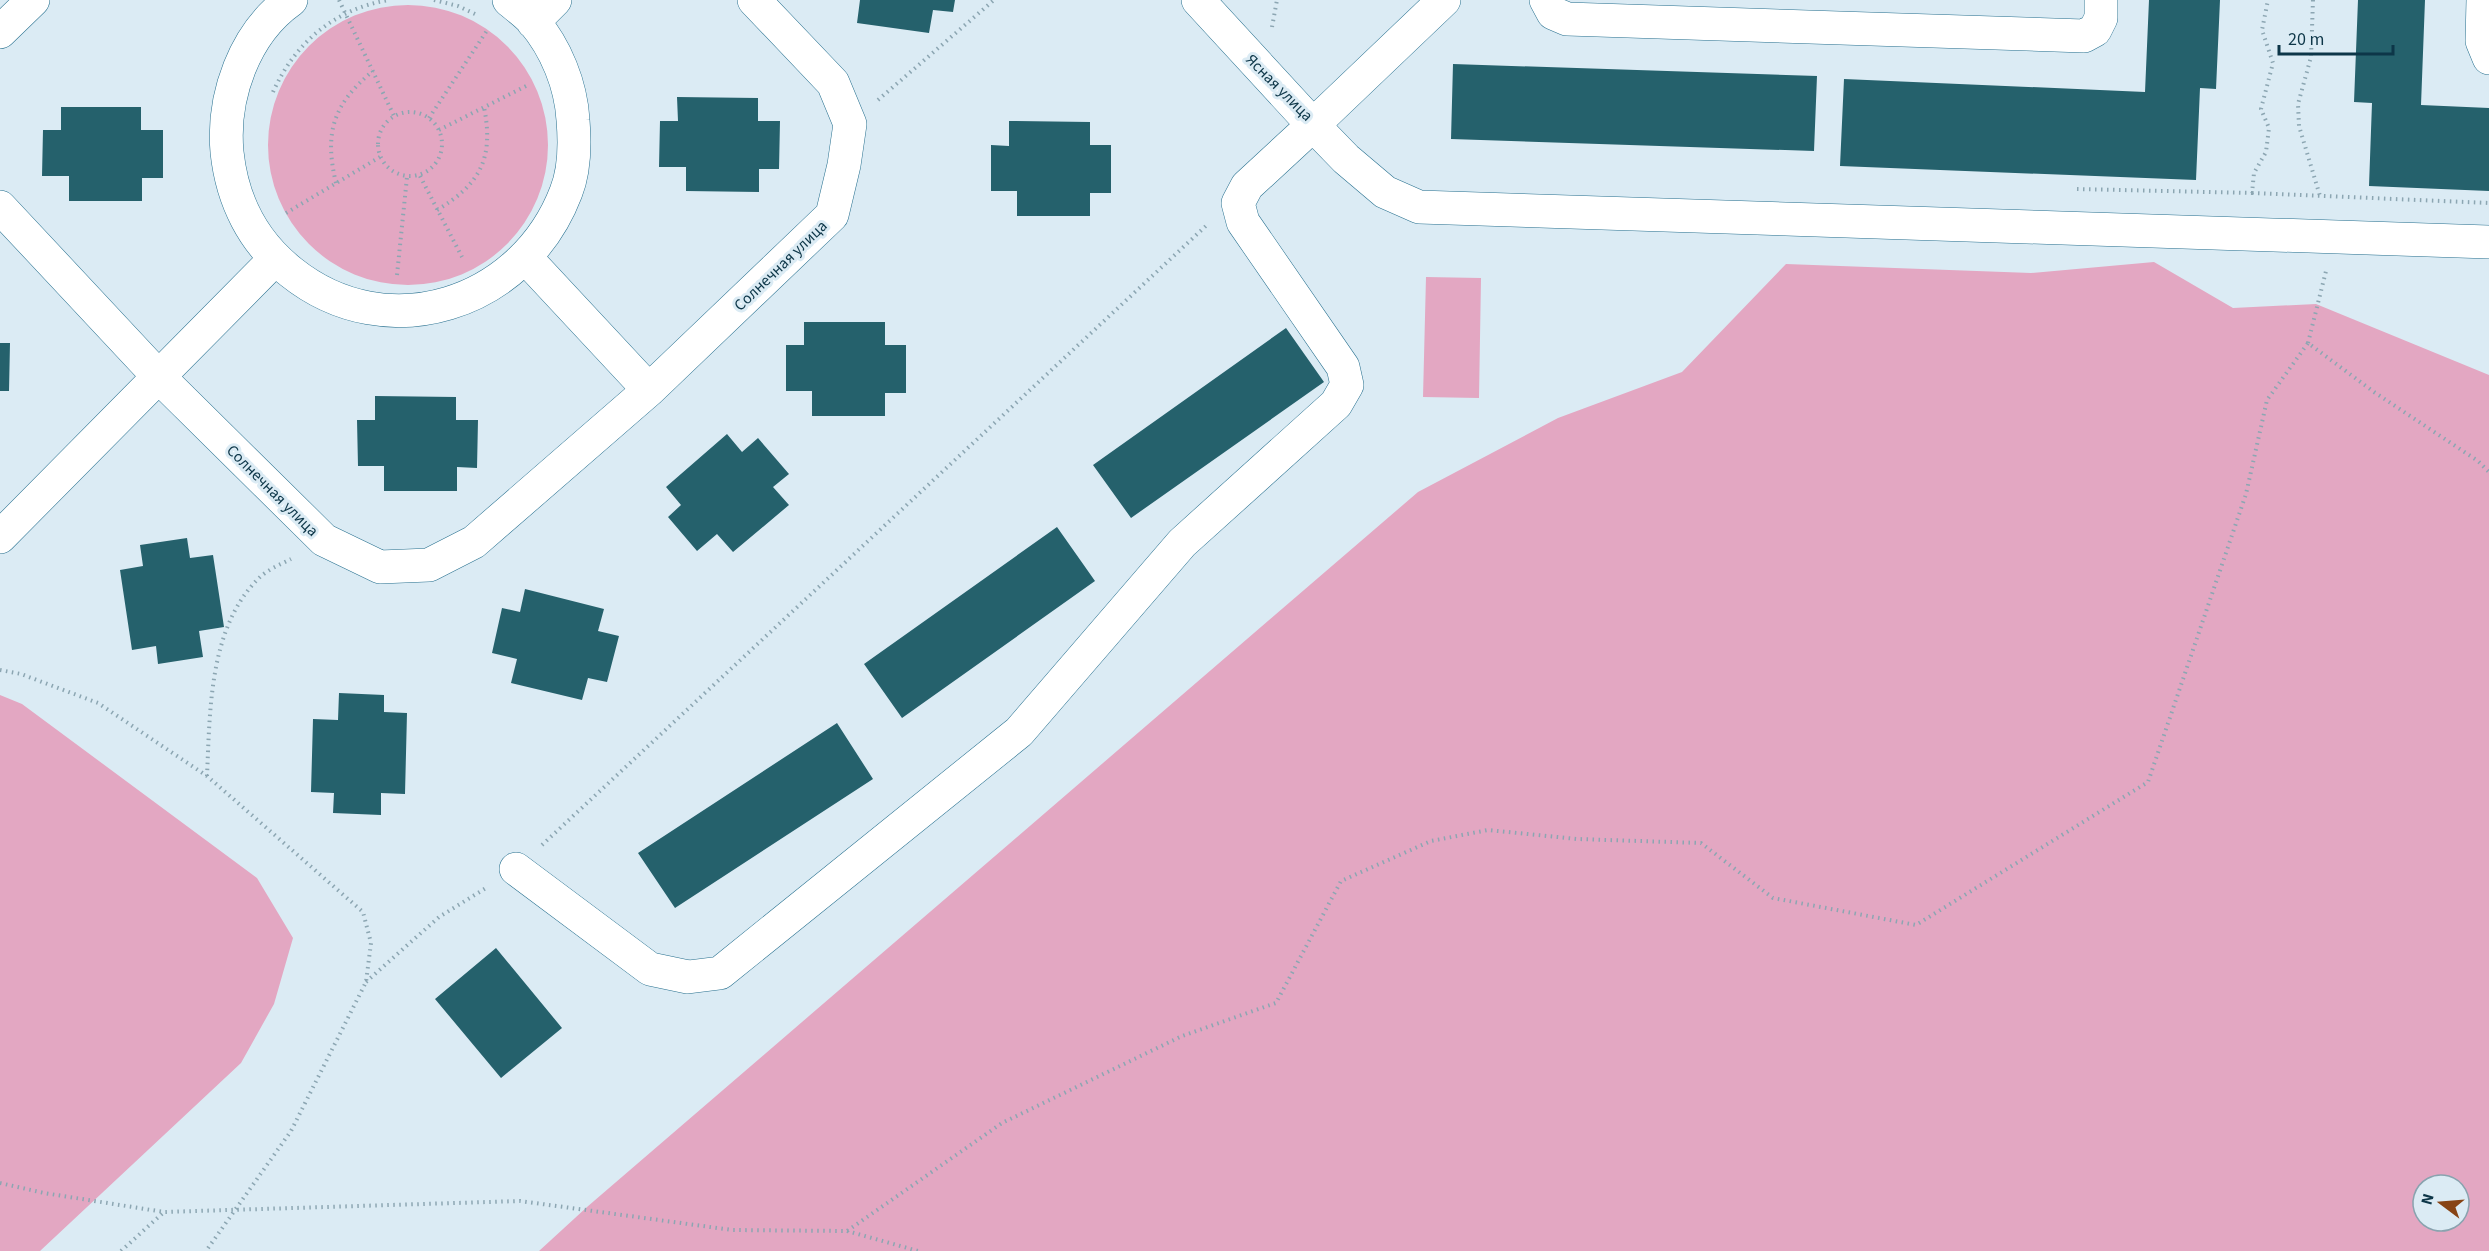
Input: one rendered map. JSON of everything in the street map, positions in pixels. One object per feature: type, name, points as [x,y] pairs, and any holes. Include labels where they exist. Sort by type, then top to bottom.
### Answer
[{"type":"street","points":[[0,32],[33,0]]},
{"type":"street","points":[[754,0],[833,83],[850,124]]},
{"type":"street","name":"Ясная улица","points":[[1198,0],[1313,124],[1444,0]]},
{"type":"street","points":[[1546,0],[1553,13],[1567,19],[2084,36],[2095,30],[2100,18],[2101,0]]},
{"type":"street","points":[[2483,0],[2482,41],[2489,58]]},
{"type":"street","points":[[283,2],[252,42],[232,85],[225,131],[229,178],[246,221],[275,259],[309,286],[320,291],[350,304],[395,312],[440,307],[482,291],[525,257],[547,231],[567,191],[575,147],[572,102],[544,11],[495,14]]},
{"type":"street","name":"Солнечная улица","points":[[0,207],[159,377],[324,540],[380,567],[429,565],[474,542],[649,390],[832,215],[844,165],[850,124]]},
{"type":"street","points":[[516,869],[650,969],[688,977],[720,973],[1019,732],[1182,543],[1336,404],[1347,385],[1342,367],[1243,222],[1238,203],[1247,186],[1313,124],[1346,159],[1385,192],[1419,207],[2489,242]]},
{"type":"street","points":[[525,257],[649,390]]},
{"type":"street","points":[[0,537],[275,259]]},
{"type":"path","points":[[339,0],[394,116]]},
{"type":"path","points":[[271,96],[283,70],[300,47],[321,27],[345,13],[373,2],[388,0]]},
{"type":"path","points":[[429,118],[495,14],[434,0]]},
{"type":"path","points":[[850,124],[994,0]]},
{"type":"path","points":[[1271,30],[1277,0]]},
{"type":"path","points":[[2252,193],[2254,173],[2266,153],[2269,129],[2261,109],[2272,63],[2262,30],[2268,0]]},
{"type":"path","points":[[2313,0],[2311,57],[2298,104],[2299,126],[2320,196]]},
{"type":"path","points":[[439,130],[561,68]]},
{"type":"path","points":[[336,183],[330,158],[333,124],[339,108],[353,87],[373,71]]},
{"type":"path","points":[[437,210],[459,197],[475,179],[486,156],[489,131],[484,107]]},
{"type":"path","points":[[406,112],[418,113],[429,118],[442,137],[442,150],[438,161],[420,176],[407,177],[396,174],[386,167],[377,146],[379,134],[385,123],[394,116],[406,112]]},
{"type":"path","points":[[255,232],[380,157]]},
{"type":"path","points":[[420,176],[472,278],[482,291]]},
{"type":"path","points":[[395,312],[407,177]]},
{"type":"path","points":[[2074,189],[2252,193],[2489,203]]},
{"type":"path","points":[[366,982],[439,917],[516,869],[1212,220],[1238,203]]},
{"type":"path","points":[[847,1231],[1002,1123],[1182,1036],[1276,1003],[1341,881],[1431,841],[1488,830],[1577,838],[1701,843],[1773,898],[1916,925],[2148,782],[2246,494],[2267,400],[2308,343],[2335,237]]},
{"type":"path","points":[[2308,343],[2374,392],[2478,461],[2489,472]]},
{"type":"path","points":[[207,776],[211,689],[231,615],[260,576],[324,540]]},
{"type":"path","points":[[0,670],[21,674],[98,703],[207,776],[363,912],[371,943],[366,982],[291,1131],[206,1251]]},
{"type":"path","points":[[0,1183],[44,1193],[164,1212],[520,1201],[732,1230],[847,1231],[918,1251]]},
{"type":"path","points":[[121,1251],[164,1212]]},
{"type":"shaded area","points":[[408,5],[435,8],[462,16],[486,29],[507,46],[524,67],[537,91],[545,118],[548,145],[545,172],[537,199],[524,223],[507,244],[486,261],[462,274],[435,282],[408,285],[381,282],[354,274],[330,261],[309,244],[292,223],[279,199],[271,172],[268,145],[271,118],[279,91],[292,67],[309,46],[330,29],[354,16],[381,8]]},
{"type":"shaded area","points":[[2154,262],[2233,308],[2316,304],[2489,375],[2489,1251],[539,1251],[587,1207],[1418,492],[1558,418],[1682,372],[1786,264],[2031,273]]},
{"type":"shaded area","points":[[1426,277],[1481,278],[1479,398],[1423,397]]},
{"type":"shaded area","points":[[0,695],[22,704],[257,878],[293,938],[274,1004],[241,1063],[40,1251],[0,1251]]},
{"type":"building","points":[[860,0],[955,0],[953,12],[933,10],[929,33],[857,23]]},
{"type":"building","points":[[2149,0],[2220,0],[2216,89],[2200,88],[2196,180],[1840,166],[1844,79],[2145,92]]},
{"type":"building","points":[[2358,0],[2425,0],[2421,105],[2489,108],[2489,191],[2369,186],[2372,103],[2354,102]]},
{"type":"building","points":[[1453,64],[1817,76],[1814,151],[1451,139]]},
{"type":"building","points":[[677,97],[758,98],[758,121],[780,121],[779,169],[759,169],[759,192],[686,191],[686,167],[659,167],[660,121],[678,121]]},
{"type":"building","points":[[61,107],[141,107],[141,130],[163,130],[163,178],[142,178],[142,201],[69,201],[69,176],[42,176],[43,130],[61,130]]},
{"type":"building","points":[[1009,121],[1090,122],[1090,145],[1111,145],[1111,193],[1090,193],[1090,216],[1017,216],[1017,191],[991,191],[991,145],[1009,146]]},
{"type":"building","points":[[804,322],[885,322],[885,345],[906,345],[906,393],[885,393],[885,416],[812,416],[812,391],[786,391],[786,345],[804,345]]},
{"type":"building","points":[[1286,328],[1324,382],[1131,518],[1093,465]]},
{"type":"building","points":[[0,343],[10,343],[9,391],[0,391]]},
{"type":"building","points":[[375,396],[456,397],[456,420],[478,420],[477,468],[457,467],[457,491],[384,491],[384,466],[358,466],[357,420],[375,420]]},
{"type":"building","points":[[727,434],[742,452],[758,438],[789,474],[773,487],[789,505],[733,552],[717,534],[697,551],[668,517],[681,505],[666,487]]},
{"type":"building","points":[[1057,527],[1095,581],[902,718],[864,664]]},
{"type":"building","points":[[187,538],[190,558],[213,555],[224,627],[199,631],[203,657],[158,664],[156,646],[132,650],[120,570],[143,566],[140,545]]},
{"type":"building","points":[[525,589],[604,609],[598,631],[619,636],[607,682],[588,678],[582,700],[511,683],[517,659],[492,653],[502,608],[520,612]]},
{"type":"building","points":[[339,693],[384,695],[384,712],[407,713],[405,794],[381,793],[381,815],[333,813],[334,793],[311,792],[313,719],[338,720]]},
{"type":"building","points":[[837,723],[873,779],[675,908],[638,853]]},
{"type":"building","points":[[496,948],[562,1028],[501,1078],[435,999]]}]
